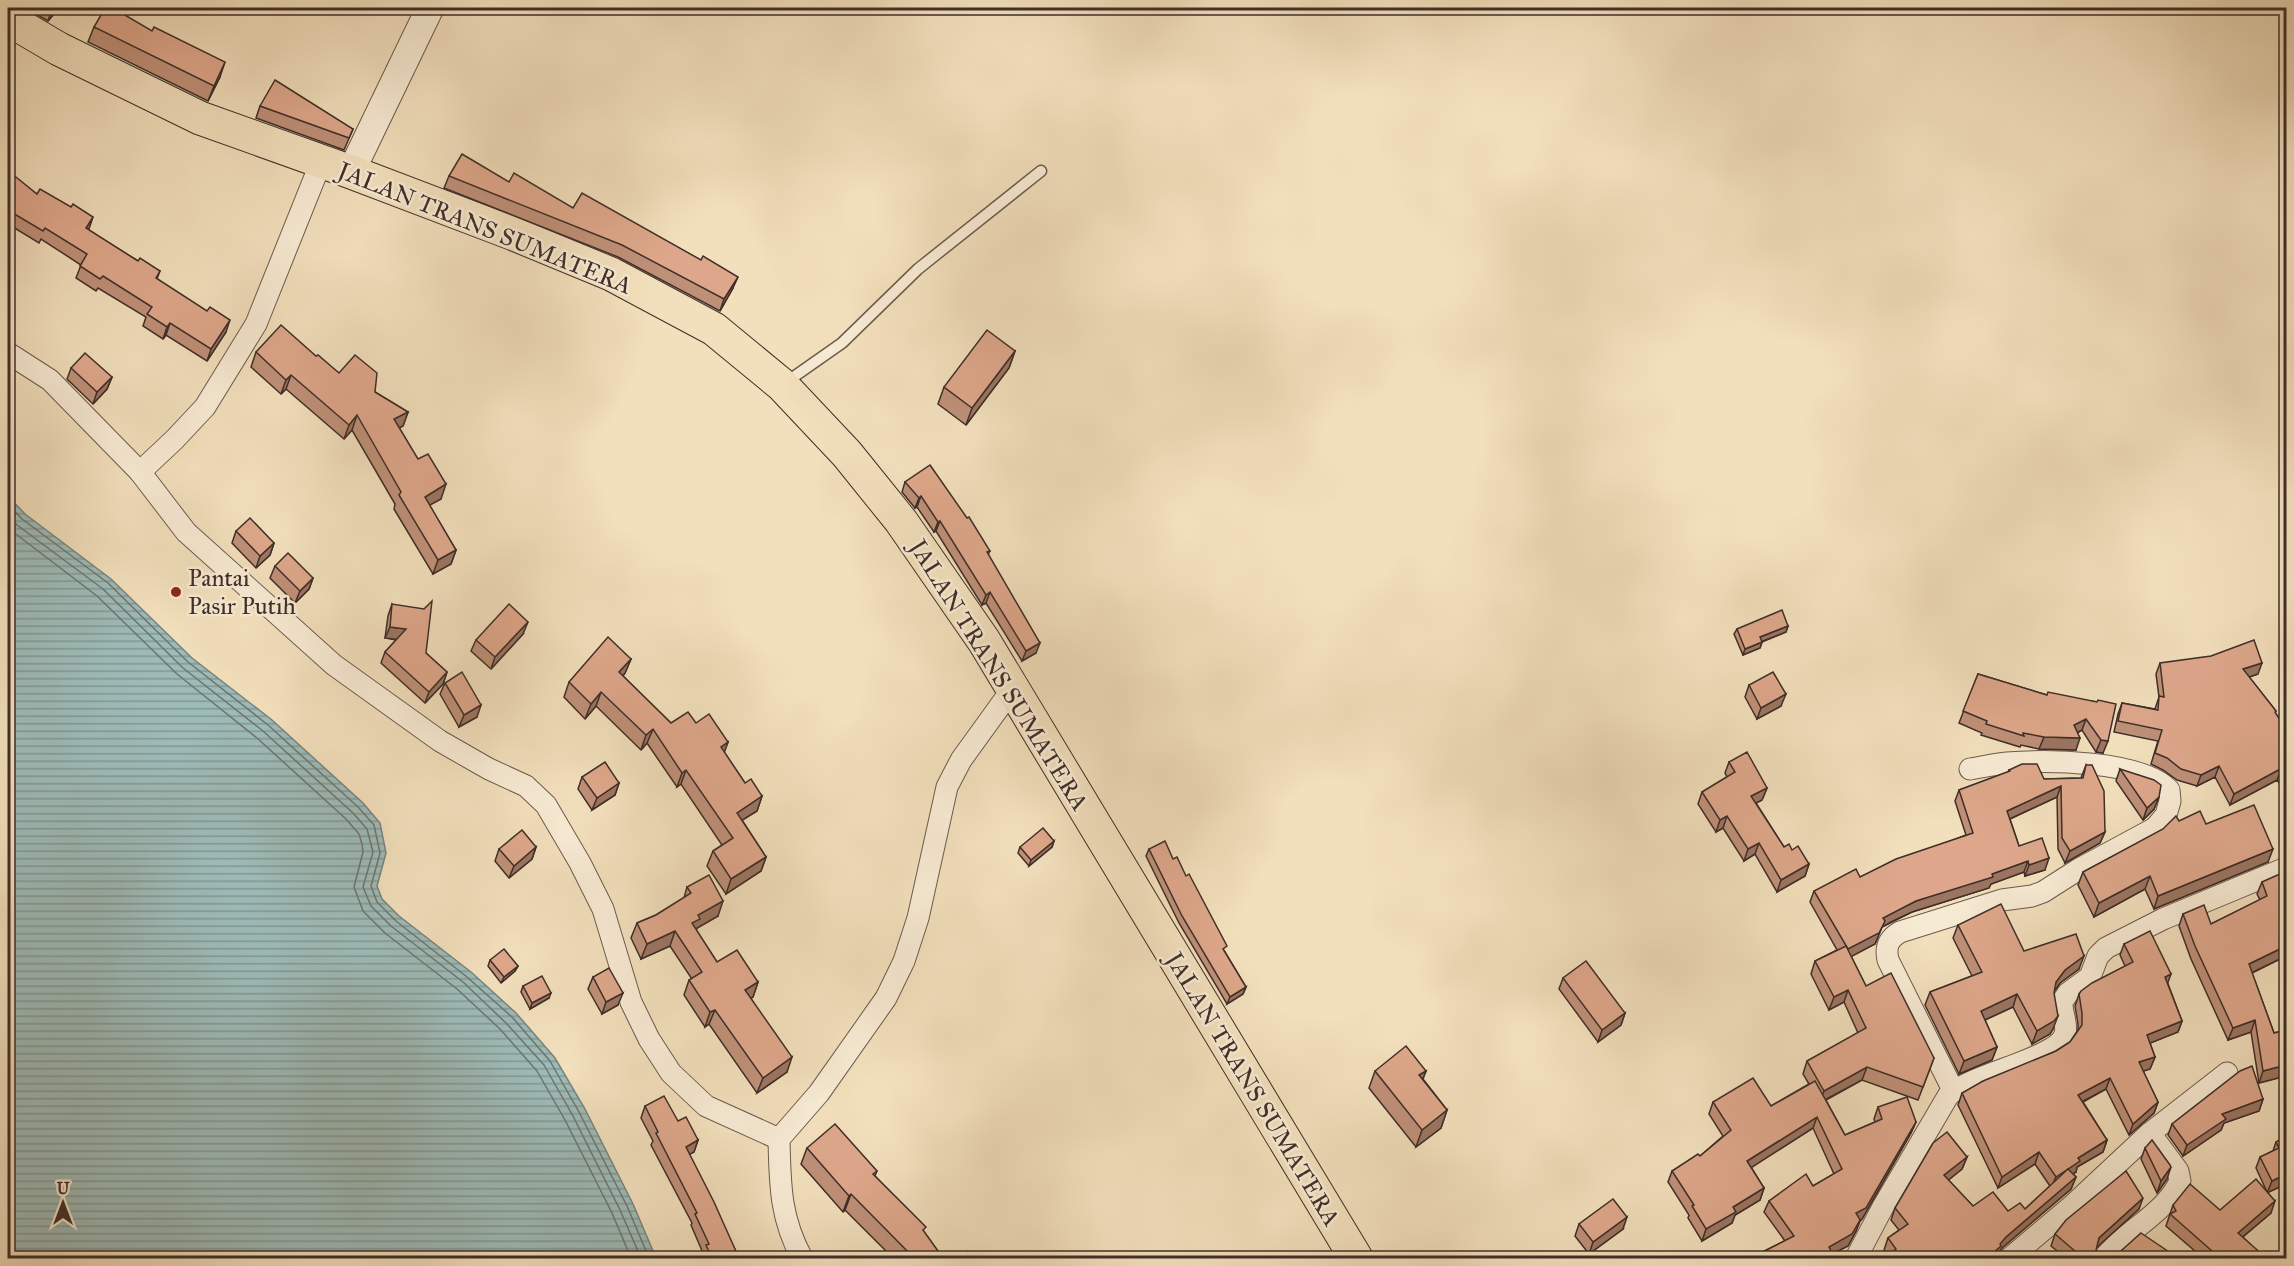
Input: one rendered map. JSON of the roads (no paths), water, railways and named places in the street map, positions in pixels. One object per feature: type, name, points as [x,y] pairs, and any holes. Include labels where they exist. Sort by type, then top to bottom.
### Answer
[{"type":"highway","name":"JALAN TRANS SUMATERA","points":[[8,19],[59,50],[200,118],[351,172],[514,234],[611,274],[714,329],[782,385],[846,454],[901,520],[984,641],[1356,1258]]},
{"type":"street","points":[[351,172],[430,8]]},
{"type":"street","points":[[140,472],[205,406],[256,324],[321,162]]},
{"type":"street","points":[[8,353],[50,380],[140,472],[186,532],[334,665],[440,741],[489,769],[526,786],[546,806],[603,909],[631,1002],[649,1039],[670,1073],[706,1106],[779,1139]]},
{"type":"street","points":[[802,1258],[790,1237],[780,1190],[779,1139],[819,1093],[886,998],[904,961],[918,918],[947,788],[961,760],[1013,687]]},
{"type":"street","points":[[1953,1090],[1888,960],[1886,948],[1890,939],[1900,932],[1983,905],[2043,892],[2079,869],[2155,828],[2166,815],[2170,801],[2169,790],[2156,779],[2093,764],[2005,763],[1971,769]]},
{"type":"street","points":[[1856,1258],[1884,1205],[1953,1090],[2045,1052],[2060,1042],[2066,1029],[2062,1005],[2064,998],[2090,977],[2098,956],[2106,948],[2163,919],[2286,868]]},
{"type":"street","points":[[2010,1258],[2074,1204],[2150,1133],[2227,1073]]},
{"type":"street","points":[[2104,1258],[2112,1248],[2170,1198],[2180,1181],[2178,1171],[2150,1133]]},
{"type":"lane","points":[[782,385],[842,343],[918,270],[1041,171]]},
{"type":"water","points":[[8,496],[25,514],[111,579],[192,658],[272,720],[363,803],[380,823],[386,853],[377,886],[382,899],[399,916],[471,972],[516,1013],[555,1058],[585,1109],[633,1204],[656,1258],[8,1258]]},
{"type":"place","name":"Pantai Pasir Putih","points":[[176,592]]}]
